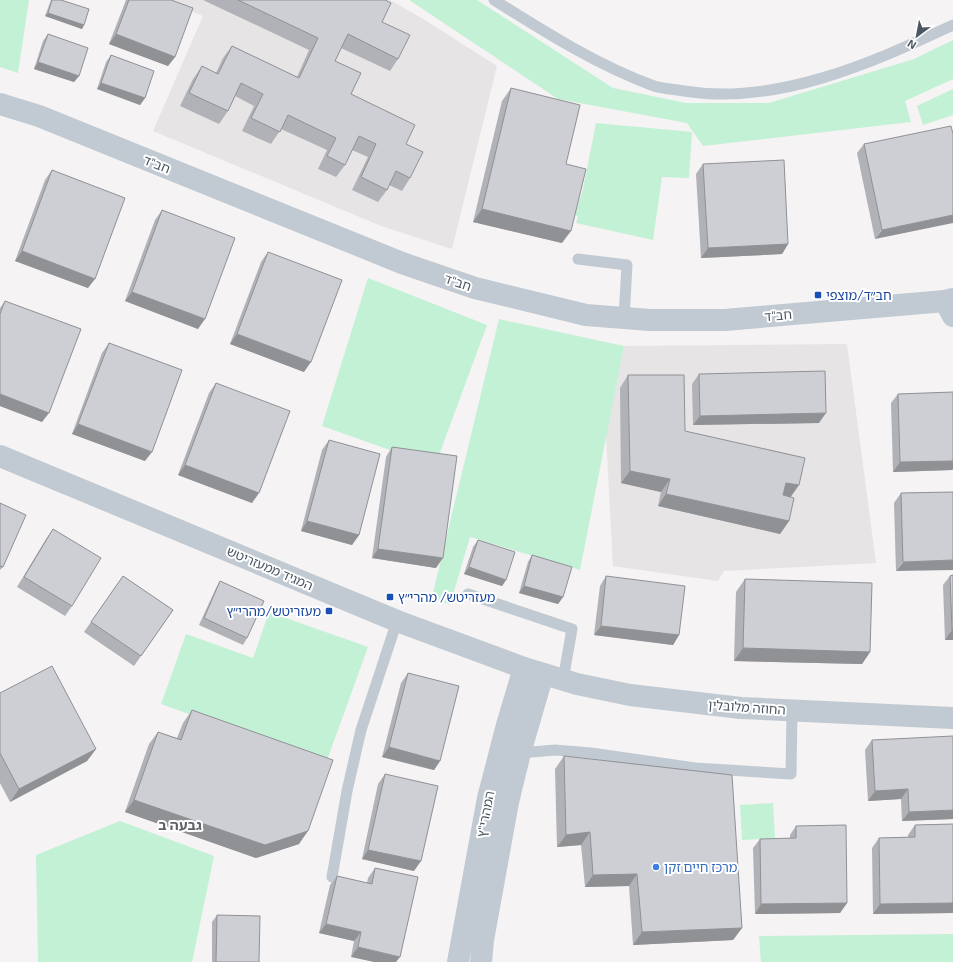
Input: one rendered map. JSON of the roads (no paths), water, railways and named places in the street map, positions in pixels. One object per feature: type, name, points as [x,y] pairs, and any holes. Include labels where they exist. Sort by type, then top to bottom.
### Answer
[{"type":"street","name":"חב\"ד","points":[[0,104],[39,116],[402,263],[467,286],[586,315],[650,320],[725,320],[950,305]]},
{"type":"street","name":"המגיד ממעזריטש","points":[[0,456],[397,621],[543,674]]},
{"type":"street","name":"החוזה מלובלין","points":[[543,674],[638,696],[741,708],[953,718]]},
{"type":"street","name":"המהרי\"ץ","points":[[481,962],[482,940],[508,802],[520,753],[543,674]]},
{"type":"street","name":"המהרי\"ץ","points":[[458,962],[488,798],[506,725],[543,674]]},
{"type":"lane","points":[[494,0],[554,38],[611,67],[655,86],[702,94],[752,92],[813,81],[887,56],[953,25]]},
{"type":"lane","points":[[578,259],[627,265],[624,318]]},
{"type":"lane","points":[[468,594],[572,629],[543,674]]},
{"type":"lane","points":[[332,877],[347,791],[361,730],[397,621]]},
{"type":"lane","points":[[520,753],[555,750],[591,753],[695,768],[791,774],[792,710]]},
{"type":"place","name":"חב״ד/מוצפי","points":[[818,295]]},
{"type":"place","name":"מעזריטש/ מהרי״ץ","points":[[390,597]]},
{"type":"place","name":"מעזריטש/מהרי״ץ","points":[[329,611]]},
{"type":"place","name":"מרכז חיים זקן","points":[[656,867]]},
{"type":"district","name":"גבעה ב","points":[[180,825]]}]
